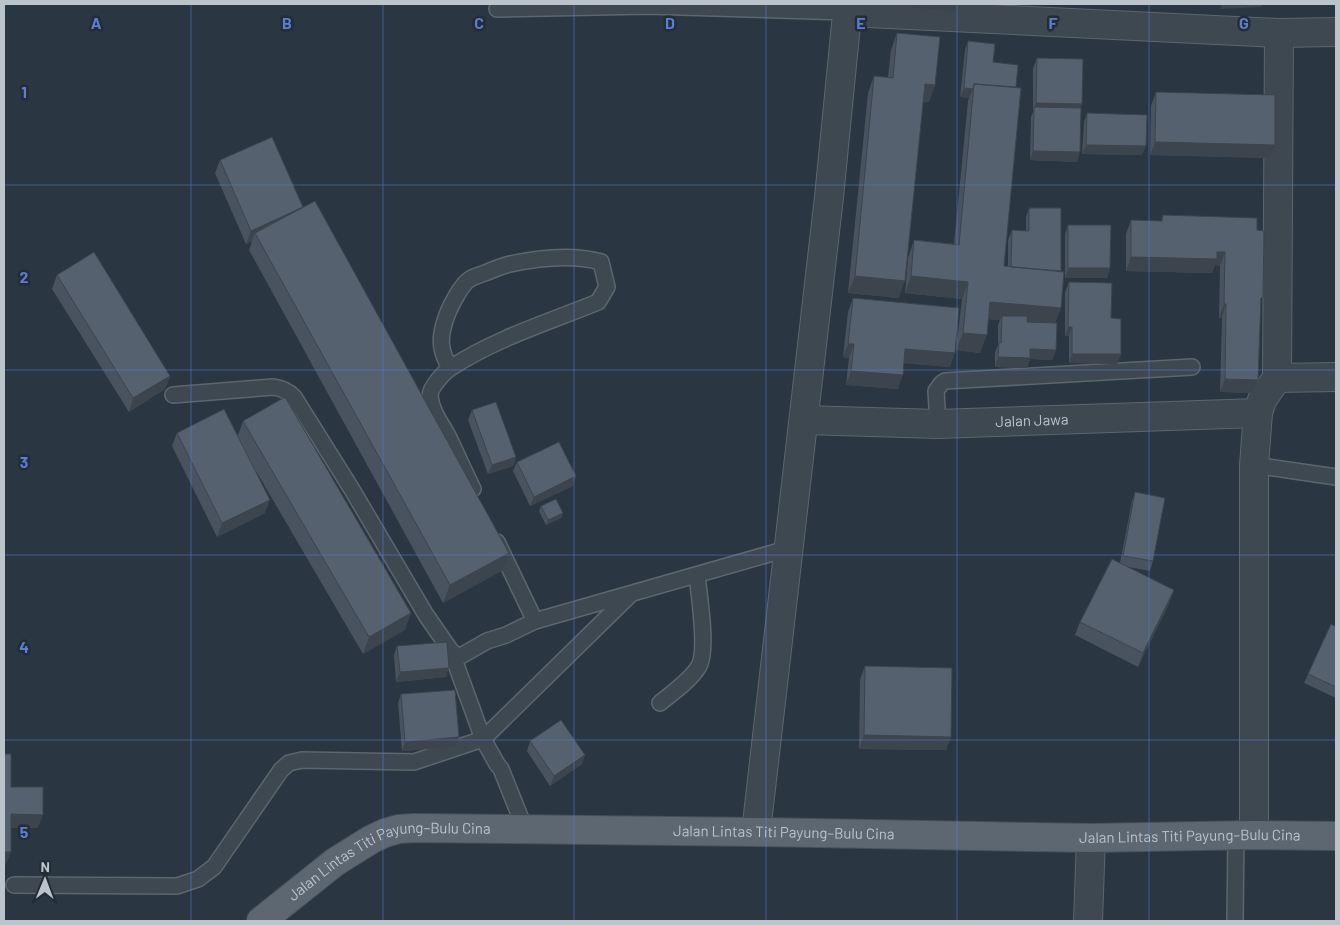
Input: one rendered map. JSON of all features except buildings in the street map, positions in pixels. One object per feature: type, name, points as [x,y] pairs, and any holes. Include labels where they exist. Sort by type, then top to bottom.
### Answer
[{"type":"main road","name":"Jalan Lintas Titi Payung–Bulu Cina","points":[[261,921],[336,862],[372,839],[385,833],[414,828],[1091,838],[1336,836]]},
{"type":"street","points":[[756,832],[830,197],[848,8],[1279,33],[1336,32]]},
{"type":"street","points":[[1245,836],[1254,465],[1258,413],[1262,400],[1277,378],[1279,33]]},
{"type":"street","points":[[1277,378],[1336,377]]},
{"type":"street","name":"Jalan Jawa","points":[[804,420],[938,424],[1258,413]]},
{"type":"street","points":[[1088,921],[1091,838]]},
{"type":"lane","points":[[497,9],[648,6],[848,8]]},
{"type":"lane","points":[[450,368],[443,357],[441,345],[443,326],[455,298],[469,279],[508,264],[554,258],[588,258],[601,262],[607,287],[598,302],[495,343],[450,368],[431,389],[431,403],[435,413],[480,505]]},
{"type":"lane","points":[[938,424],[936,391],[940,384],[945,381],[1192,367]]},
{"type":"lane","points":[[173,395],[273,387],[279,388],[294,398],[351,488],[426,615],[451,651],[483,739],[501,769],[525,829]]},
{"type":"lane","points":[[1254,465],[1336,477]]},
{"type":"lane","points":[[493,532],[535,621]]},
{"type":"lane","points":[[451,651],[459,657],[487,641],[506,635],[535,621],[790,548]]},
{"type":"lane","points":[[660,702],[693,674],[699,667],[702,658],[703,643],[697,575]]},
{"type":"lane","points":[[14,884],[177,886],[198,879],[214,867],[281,770],[289,763],[302,760],[414,762],[483,739],[632,593]]},
{"type":"lane","points":[[1236,921],[1245,836]]}]
